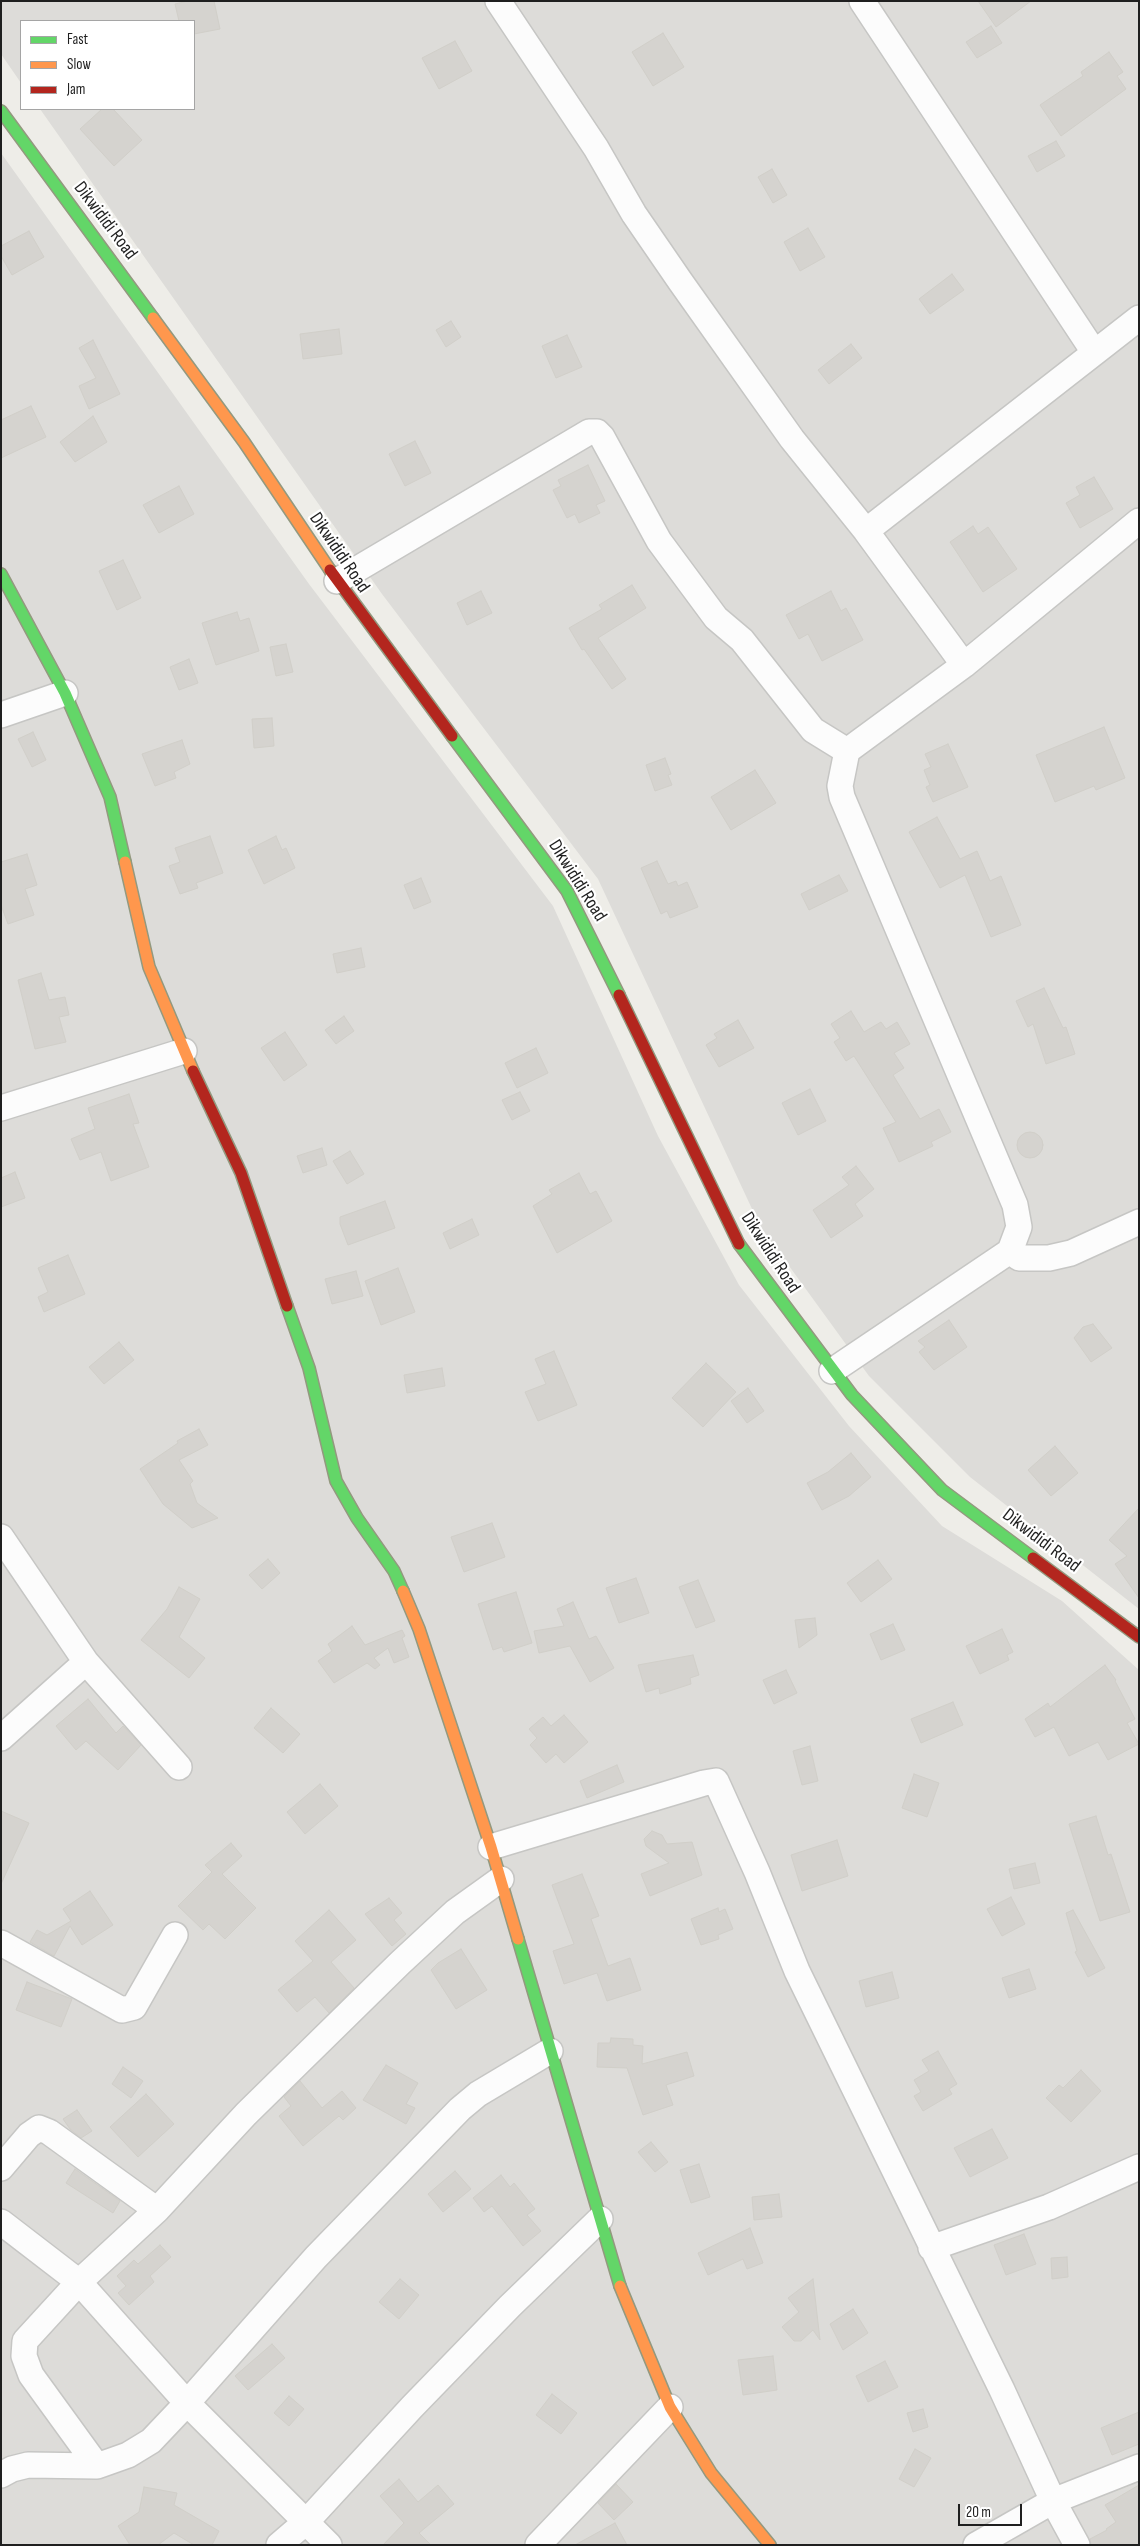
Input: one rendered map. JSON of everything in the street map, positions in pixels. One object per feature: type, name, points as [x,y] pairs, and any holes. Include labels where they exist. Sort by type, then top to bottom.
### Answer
[{"type":"street","points":[[498,1],[596,148],[634,214],[792,439],[866,531],[964,665]]},
{"type":"street","points":[[862,1],[1094,352]]},
{"type":"street","name":"Dikwididi Road","points":[[1,111],[244,442],[337,581],[567,891],[612,979],[738,1243],[832,1370],[852,1395],[942,1490],[1139,1637]]},
{"type":"street","points":[[866,531],[1139,318]]},
{"type":"street","points":[[337,581],[589,432],[597,432],[602,437],[659,541],[716,618],[742,640],[813,730],[847,751]]},
{"type":"street","points":[[832,1370],[1010,1251],[1019,1227],[1018,1215],[842,797],[840,786],[847,751],[964,665],[1139,521]]},
{"type":"street","points":[[1,574],[65,693],[110,797],[149,967],[184,1050],[240,1173],[287,1301],[309,1368],[336,1482],[357,1518],[394,1571],[420,1629],[491,1847],[624,2301],[670,2407],[711,2473],[770,2545]]},
{"type":"street","points":[[1,715],[65,693]]},
{"type":"street","points":[[1,1108],[184,1050]]},
{"type":"street","points":[[1010,1251],[1019,1258],[1030,1260],[1056,1256],[1071,1252],[1139,1222]]},
{"type":"street","points":[[1,1537],[86,1662],[179,1767]]},
{"type":"street","points":[[1,1738],[86,1662]]},
{"type":"street","points":[[491,1847],[685,1788],[716,1781],[757,1872],[797,1971],[1002,2390],[1053,2501],[1077,2545]]},
{"type":"street","points":[[97,2466],[31,2375],[24,2356],[25,2341],[79,2282],[157,2210],[246,2114],[400,1963],[455,1912],[501,1880]]},
{"type":"street","points":[[1,1943],[122,2010],[134,2007],[175,1935]]},
{"type":"street","points":[[1,2476],[12,2469],[28,2465],[97,2466],[128,2455],[150,2441],[187,2403],[316,2257],[460,2109],[478,2094],[550,2051]]},
{"type":"street","points":[[1,2168],[30,2135],[39,2128],[49,2132],[157,2210]]},
{"type":"street","points":[[931,2248],[1049,2208],[1139,2167]]},
{"type":"street","points":[[279,2545],[307,2521],[431,2387],[600,2218]]},
{"type":"street","points":[[1,2222],[79,2282],[187,2403],[329,2545]]},
{"type":"street","points":[[538,2545],[670,2407]]},
{"type":"street","points":[[976,2545],[1053,2501],[1139,2467]]},
{"type":"shaded area","points":[[1,1],[1139,1],[1139,1609],[970,1477],[869,1376],[760,1226],[598,879],[382,594],[41,110],[195,110],[195,20],[20,20],[20,82],[1,54]]},
{"type":"shaded area","points":[[1,153],[309,584],[553,906],[658,1136],[739,1285],[849,1426],[942,1526],[1062,1601],[1139,1670],[1139,2545],[1,2545]]},
{"type":"building","points":[[188,1],[214,1],[220,29],[195,34],[195,20],[179,20],[175,4]]},
{"type":"building","points":[[978,1],[1031,1],[996,27]]},
{"type":"building","points":[[991,26],[1002,43],[977,58],[966,42]]},
{"type":"building","points":[[663,33],[684,67],[653,86],[632,52]]},
{"type":"building","points":[[455,41],[472,71],[439,89],[422,58]]},
{"type":"building","points":[[1109,52],[1123,72],[1117,76],[1126,89],[1061,136],[1040,105],[1083,76],[1081,72]]},
{"type":"building","points":[[101,110],[114,110],[142,140],[114,166],[80,129]]},
{"type":"building","points":[[1056,141],[1065,156],[1037,172],[1028,156]]},
{"type":"building","points":[[772,169],[787,195],[773,203],[758,177]]},
{"type":"building","points":[[808,228],[825,257],[800,271],[784,242]]},
{"type":"building","points":[[29,231],[44,257],[12,275],[1,256],[1,246]]},
{"type":"building","points":[[952,274],[964,290],[930,314],[919,299]]},
{"type":"building","points":[[451,321],[461,337],[446,347],[436,330]]},
{"type":"building","points":[[339,329],[342,354],[303,359],[300,334]]},
{"type":"building","points":[[567,335],[582,367],[556,378],[542,346]]},
{"type":"building","points":[[93,340],[120,394],[89,409],[79,386],[96,378],[79,348]]},
{"type":"building","points":[[851,344],[862,358],[829,384],[818,370]]},
{"type":"building","points":[[31,406],[46,437],[1,458],[1,420]]},
{"type":"building","points":[[93,416],[107,442],[75,462],[60,442]]},
{"type":"building","points":[[415,441],[431,473],[405,486],[389,454]]},
{"type":"building","points":[[588,465],[605,501],[596,505],[600,513],[579,523],[575,514],[567,518],[553,490],[561,486],[558,480]]},
{"type":"building","points":[[1094,477],[1113,509],[1080,528],[1066,503],[1080,495],[1076,487]]},
{"type":"building","points":[[179,486],[194,514],[159,533],[143,505]]},
{"type":"building","points":[[973,526],[978,534],[988,527],[1017,569],[983,592],[950,542]]},
{"type":"building","points":[[123,560],[141,598],[117,610],[99,571]]},
{"type":"building","points":[[632,585],[646,608],[598,638],[626,679],[612,689],[584,649],[582,650],[569,628],[602,609],[599,605]]},
{"type":"building","points":[[481,591],[492,613],[467,625],[457,603]]},
{"type":"building","points":[[831,591],[841,611],[846,608],[863,640],[822,661],[808,634],[799,639],[786,615]]},
{"type":"building","points":[[237,612],[240,621],[249,618],[259,651],[216,665],[202,623]]},
{"type":"building","points":[[286,644],[293,672],[276,676],[270,647]]},
{"type":"building","points":[[189,659],[198,683],[179,690],[170,667]]},
{"type":"building","points":[[272,718],[274,746],[254,748],[252,719]]},
{"type":"building","points":[[1104,727],[1125,778],[1096,790],[1094,786],[1055,802],[1036,755]]},
{"type":"building","points":[[33,732],[46,760],[32,767],[18,739]]},
{"type":"building","points":[[182,740],[190,764],[174,772],[176,778],[155,786],[142,754]]},
{"type":"building","points":[[948,744],[968,787],[933,802],[926,787],[930,785],[924,770],[931,767],[925,754]]},
{"type":"building","points":[[665,758],[671,774],[668,775],[672,785],[655,791],[646,765]]},
{"type":"building","points":[[755,770],[776,803],[731,830],[711,797]]},
{"type":"building","points":[[937,817],[960,859],[977,851],[990,881],[1001,876],[1021,925],[991,937],[965,875],[940,888],[909,832]]},
{"type":"building","points":[[210,836],[223,873],[196,883],[198,888],[180,894],[169,866],[180,862],[175,848]]},
{"type":"building","points":[[276,836],[282,850],[286,848],[295,868],[264,884],[248,850]]},
{"type":"building","points":[[27,854],[37,885],[25,889],[34,915],[8,924],[1,905],[1,862]]},
{"type":"building","points":[[657,861],[668,884],[676,881],[678,886],[687,882],[698,907],[670,918],[667,911],[661,914],[641,868]]},
{"type":"building","points":[[839,875],[848,891],[809,910],[801,894]]},
{"type":"building","points":[[421,878],[431,902],[414,909],[404,885]]},
{"type":"building","points":[[361,948],[365,967],[337,973],[333,954]]},
{"type":"building","points":[[41,973],[49,1000],[65,997],[69,1015],[59,1017],[66,1042],[35,1049],[18,980]]},
{"type":"building","points":[[1044,988],[1063,1028],[1066,1027],[1075,1054],[1046,1064],[1033,1024],[1028,1027],[1016,1001]]},
{"type":"building","points":[[851,1011],[864,1032],[881,1022],[886,1029],[897,1022],[910,1044],[894,1053],[904,1068],[893,1075],[920,1119],[939,1109],[951,1132],[931,1142],[933,1146],[899,1162],[883,1128],[896,1122],[854,1056],[846,1061],[834,1042],[840,1038],[831,1024]]},
{"type":"building","points":[[344,1016],[354,1031],[336,1044],[325,1030]]},
{"type":"building","points":[[738,1020],[754,1048],[719,1067],[706,1045],[717,1038],[714,1034]]},
{"type":"building","points":[[285,1032],[307,1065],[284,1081],[261,1048]]},
{"type":"building","points":[[536,1048],[548,1073],[517,1088],[505,1063]]},
{"type":"building","points":[[810,1089],[826,1121],[798,1135],[782,1103]]},
{"type":"building","points":[[520,1092],[530,1111],[512,1120],[502,1100]]},
{"type":"building","points":[[129,1094],[139,1123],[133,1124],[149,1167],[111,1181],[101,1152],[80,1160],[71,1139],[95,1129],[88,1108]]},
{"type":"building","points":[[1030,1132],[1039,1136],[1043,1145],[1039,1154],[1030,1158],[1021,1154],[1017,1145],[1021,1136]]},
{"type":"building","points":[[322,1148],[327,1165],[303,1173],[297,1156]]},
{"type":"building","points":[[350,1151],[364,1174],[347,1184],[333,1161]]},
{"type":"building","points":[[856,1166],[874,1189],[855,1204],[863,1216],[831,1238],[813,1210],[849,1185],[842,1177]]},
{"type":"building","points":[[15,1172],[25,1198],[1,1207],[1,1178]]},
{"type":"building","points":[[579,1173],[590,1194],[596,1191],[612,1221],[557,1253],[533,1206],[552,1194],[549,1190]]},
{"type":"building","points":[[385,1201],[395,1228],[348,1245],[340,1224],[340,1217]]},
{"type":"building","points":[[472,1219],[479,1235],[450,1249],[443,1233]]},
{"type":"building","points":[[68,1255],[85,1294],[44,1312],[38,1297],[48,1292],[38,1268]]},
{"type":"building","points":[[398,1268],[415,1312],[381,1325],[365,1281]]},
{"type":"building","points":[[356,1271],[363,1296],[332,1304],[325,1279]]},
{"type":"building","points":[[949,1320],[967,1347],[934,1370],[919,1352],[925,1347],[918,1341]]},
{"type":"building","points":[[1093,1324],[1112,1348],[1091,1362],[1074,1338],[1083,1327]]},
{"type":"building","points":[[119,1342],[134,1360],[104,1384],[89,1367]]},
{"type":"building","points":[[554,1351],[577,1405],[538,1421],[525,1392],[546,1384],[535,1359]]},
{"type":"building","points":[[706,1363],[736,1392],[703,1427],[672,1398]]},
{"type":"building","points":[[442,1368],[445,1386],[407,1393],[404,1375]]},
{"type":"building","points":[[748,1388],[764,1411],[747,1423],[731,1401]]},
{"type":"building","points":[[199,1429],[208,1445],[179,1460],[193,1481],[190,1484],[197,1503],[218,1518],[192,1528],[163,1504],[140,1469],[178,1443],[177,1441]]},
{"type":"building","points":[[1055,1446],[1078,1473],[1051,1496],[1028,1470]]},
{"type":"building","points":[[851,1453],[871,1477],[849,1496],[822,1510],[807,1483],[828,1472]]},
{"type":"building","points":[[1139,1508],[1139,1598],[1115,1564],[1127,1556],[1109,1540]]},
{"type":"building","points":[[492,1523],[505,1557],[464,1572],[451,1537]]},
{"type":"building","points":[[268,1559],[280,1573],[262,1589],[249,1575]]},
{"type":"building","points":[[878,1560],[892,1579],[861,1602],[847,1583]]},
{"type":"building","points":[[636,1578],[649,1613],[619,1623],[606,1588]]},
{"type":"building","points":[[698,1580],[715,1621],[696,1628],[679,1587]]},
{"type":"building","points":[[179,1587],[200,1599],[179,1637],[205,1658],[189,1678],[141,1640],[167,1609]]},
{"type":"building","points":[[516,1592],[532,1643],[504,1652],[502,1647],[493,1650],[478,1604]]},
{"type":"building","points":[[573,1602],[589,1639],[596,1636],[614,1668],[590,1682],[570,1646],[539,1653],[534,1631],[564,1626],[557,1609]]},
{"type":"building","points":[[815,1618],[817,1635],[799,1648],[795,1620]]},
{"type":"building","points":[[893,1624],[905,1650],[881,1660],[870,1634]]},
{"type":"building","points":[[352,1626],[365,1645],[402,1630],[405,1636],[402,1638],[409,1657],[394,1663],[388,1648],[374,1658],[380,1665],[375,1669],[367,1663],[334,1683],[318,1661],[332,1651],[328,1644]]},
{"type":"building","points":[[1002,1629],[1013,1652],[1007,1655],[1009,1660],[980,1674],[966,1646]]},
{"type":"building","points":[[693,1655],[699,1675],[690,1678],[691,1684],[660,1694],[659,1688],[646,1692],[638,1665]]},
{"type":"building","points":[[1105,1665],[1116,1680],[1135,1719],[1127,1723],[1139,1744],[1108,1760],[1098,1742],[1069,1756],[1054,1727],[1035,1737],[1025,1719],[1048,1703],[1050,1707]]},
{"type":"building","points":[[786,1670],[797,1693],[774,1704],[763,1680]]},
{"type":"building","points":[[88,1699],[116,1733],[123,1726],[141,1745],[118,1770],[86,1741],[76,1750],[56,1726]]},
{"type":"building","points":[[953,1702],[963,1725],[921,1743],[911,1719]]},
{"type":"building","points":[[271,1708],[300,1734],[283,1753],[254,1728]]},
{"type":"building","points":[[564,1715],[588,1742],[564,1763],[556,1754],[546,1763],[530,1745],[537,1738],[529,1729],[543,1717],[551,1726]]},
{"type":"building","points":[[810,1746],[818,1781],[802,1785],[793,1751]]},
{"type":"building","points":[[617,1765],[624,1782],[587,1798],[580,1781]]},
{"type":"building","points":[[914,1774],[939,1783],[927,1817],[902,1808]]},
{"type":"building","points":[[320,1784],[338,1806],[305,1834],[287,1812]]},
{"type":"building","points":[[1,1811],[29,1823],[1,1884]]},
{"type":"building","points":[[1096,1816],[1108,1855],[1111,1854],[1130,1912],[1100,1921],[1069,1824]]},
{"type":"building","points":[[652,1831],[662,1835],[667,1844],[692,1842],[702,1875],[650,1896],[641,1874],[669,1863],[646,1846],[644,1839]]},
{"type":"building","points":[[837,1840],[848,1876],[802,1891],[791,1855]]},
{"type":"building","points":[[231,1843],[242,1856],[222,1874],[256,1908],[225,1939],[209,1924],[203,1930],[178,1906],[212,1872],[205,1865]]},
{"type":"building","points":[[1035,1863],[1040,1883],[1014,1889],[1009,1869]]},
{"type":"building","points":[[582,1874],[599,1916],[591,1919],[608,1966],[630,1958],[641,1990],[607,2001],[597,1973],[564,1984],[553,1951],[574,1944],[552,1885]]},
{"type":"building","points":[[90,1891],[113,1925],[82,1945],[70,1926],[54,1956],[30,1942],[37,1930],[47,1935],[71,1921],[63,1909]]},
{"type":"building","points":[[1011,1897],[1025,1924],[1002,1936],[987,1909]]},
{"type":"building","points":[[389,1898],[402,1913],[394,1920],[406,1934],[392,1946],[365,1914]]},
{"type":"building","points":[[718,1908],[719,1912],[725,1909],[733,1929],[718,1935],[719,1939],[701,1945],[691,1919]]},
{"type":"building","points":[[329,1910],[356,1940],[331,1962],[354,1988],[329,2013],[315,1997],[297,2012],[278,1990],[313,1961],[295,1941]]},
{"type":"building","points":[[1073,1910],[1105,1968],[1088,1977],[1075,1952],[1077,1951],[1066,1913]]},
{"type":"building","points":[[461,1949],[487,1990],[456,2009],[431,1970],[438,1963]]},
{"type":"building","points":[[1029,1969],[1036,1989],[1009,1998],[1002,1978]]},
{"type":"building","points":[[892,1972],[899,1998],[866,2007],[859,1981]]},
{"type":"building","points":[[27,1982],[72,1999],[61,2027],[16,2010]]},
{"type":"building","points":[[611,2038],[633,2039],[633,2045],[643,2046],[642,2064],[687,2052],[694,2076],[666,2085],[673,2105],[643,2115],[627,2068],[597,2067],[598,2043],[610,2043]]},
{"type":"building","points":[[938,2051],[957,2084],[949,2089],[952,2094],[923,2111],[914,2096],[921,2092],[914,2080],[929,2071],[922,2060]]},
{"type":"building","points":[[386,2065],[418,2083],[406,2104],[415,2108],[406,2124],[363,2100]]},
{"type":"building","points":[[123,2067],[143,2081],[131,2098],[112,2084]]},
{"type":"building","points":[[1081,2070],[1101,2091],[1071,2122],[1046,2098],[1059,2085],[1063,2088]]},
{"type":"building","points":[[300,2081],[322,2108],[342,2091],[356,2108],[343,2120],[339,2116],[303,2146],[279,2116],[291,2106],[284,2097]]},
{"type":"building","points":[[146,2094],[174,2124],[138,2157],[110,2127]]},
{"type":"building","points":[[77,2110],[92,2131],[81,2138],[70,2129],[63,2119]]},
{"type":"building","points":[[992,2129],[1008,2158],[970,2177],[954,2148]]},
{"type":"building","points":[[651,2142],[668,2162],[655,2172],[638,2152]]},
{"type":"building","points":[[699,2164],[710,2197],[691,2203],[680,2170]]},
{"type":"building","points":[[75,2169],[120,2201],[113,2213],[66,2183]]},
{"type":"building","points":[[455,2171],[471,2189],[443,2212],[428,2194]]},
{"type":"building","points":[[501,2175],[510,2187],[514,2183],[535,2209],[527,2215],[541,2231],[523,2246],[492,2206],[484,2212],[473,2198]]},
{"type":"building","points":[[779,2194],[782,2217],[754,2220],[752,2197]]},
{"type":"building","points":[[750,2228],[763,2263],[747,2269],[743,2259],[708,2275],[698,2253]]},
{"type":"building","points":[[1024,2234],[1036,2264],[1006,2275],[994,2245]]},
{"type":"building","points":[[160,2245],[171,2257],[150,2276],[154,2282],[129,2305],[118,2293],[126,2286],[117,2276],[134,2260],[138,2264]]},
{"type":"building","points":[[1067,2257],[1068,2277],[1052,2279],[1051,2258]]},
{"type":"building","points":[[400,2279],[419,2295],[399,2319],[379,2302]]},
{"type":"building","points":[[813,2279],[820,2340],[813,2330],[801,2341],[794,2341],[782,2327],[799,2312],[788,2298]]},
{"type":"building","points":[[853,2309],[868,2333],[843,2350],[830,2324]]},
{"type":"building","points":[[272,2344],[285,2358],[248,2390],[235,2376]]},
{"type":"building","points":[[773,2356],[777,2390],[743,2395],[738,2360]]},
{"type":"building","points":[[885,2361],[898,2387],[868,2402],[856,2376]]},
{"type":"building","points":[[552,2394],[577,2413],[561,2434],[536,2415]]},
{"type":"building","points":[[289,2396],[304,2409],[289,2426],[274,2413]]},
{"type":"building","points":[[923,2409],[928,2427],[913,2432],[907,2413]]},
{"type":"building","points":[[1139,2412],[1139,2444],[1112,2455],[1101,2428]]},
{"type":"building","points":[[915,2449],[931,2458],[914,2487],[899,2479]]},
{"type":"building","points":[[399,2479],[418,2502],[438,2485],[454,2504],[419,2533],[431,2545],[383,2545],[404,2523],[380,2496]]},
{"type":"building","points":[[616,2484],[633,2502],[614,2520],[598,2503]]},
{"type":"building","points":[[1139,2485],[1139,2545],[1091,2545],[1090,2539],[1107,2530],[1116,2522],[1105,2505]]},
{"type":"building","points":[[144,2487],[177,2493],[174,2505],[219,2531],[212,2545],[194,2545],[174,2533],[158,2545],[130,2545],[118,2526],[139,2512]]},
{"type":"building","points":[[615,2523],[627,2545],[575,2545]]},
{"type":"traffic: fast","points":[[1,111],[153,318]]},
{"type":"traffic: fast","points":[[1,574],[65,693],[110,797],[125,862]]},
{"type":"traffic: fast","points":[[452,736],[567,891],[619,995]]},
{"type":"traffic: fast","points":[[739,1244],[852,1395],[942,1490],[1033,1558]]},
{"type":"traffic: fast","points":[[287,1306],[309,1368],[336,1481],[357,1518],[394,1571],[403,1591]]},
{"type":"traffic: fast","points":[[518,1939],[620,2286]]},
{"type":"traffic: slow","points":[[153,318],[244,442],[330,570]]},
{"type":"traffic: slow","points":[[125,862],[149,967],[193,1071]]},
{"type":"traffic: slow","points":[[403,1591],[419,1629],[491,1847],[518,1939]]},
{"type":"traffic: slow","points":[[620,2286],[670,2407],[711,2473],[770,2545]]},
{"type":"traffic: jam","points":[[330,570],[452,736]]},
{"type":"traffic: jam","points":[[619,995],[739,1244]]},
{"type":"traffic: jam","points":[[193,1071],[241,1173],[287,1306]]},
{"type":"traffic: jam","points":[[1033,1558],[1139,1637]]}]
